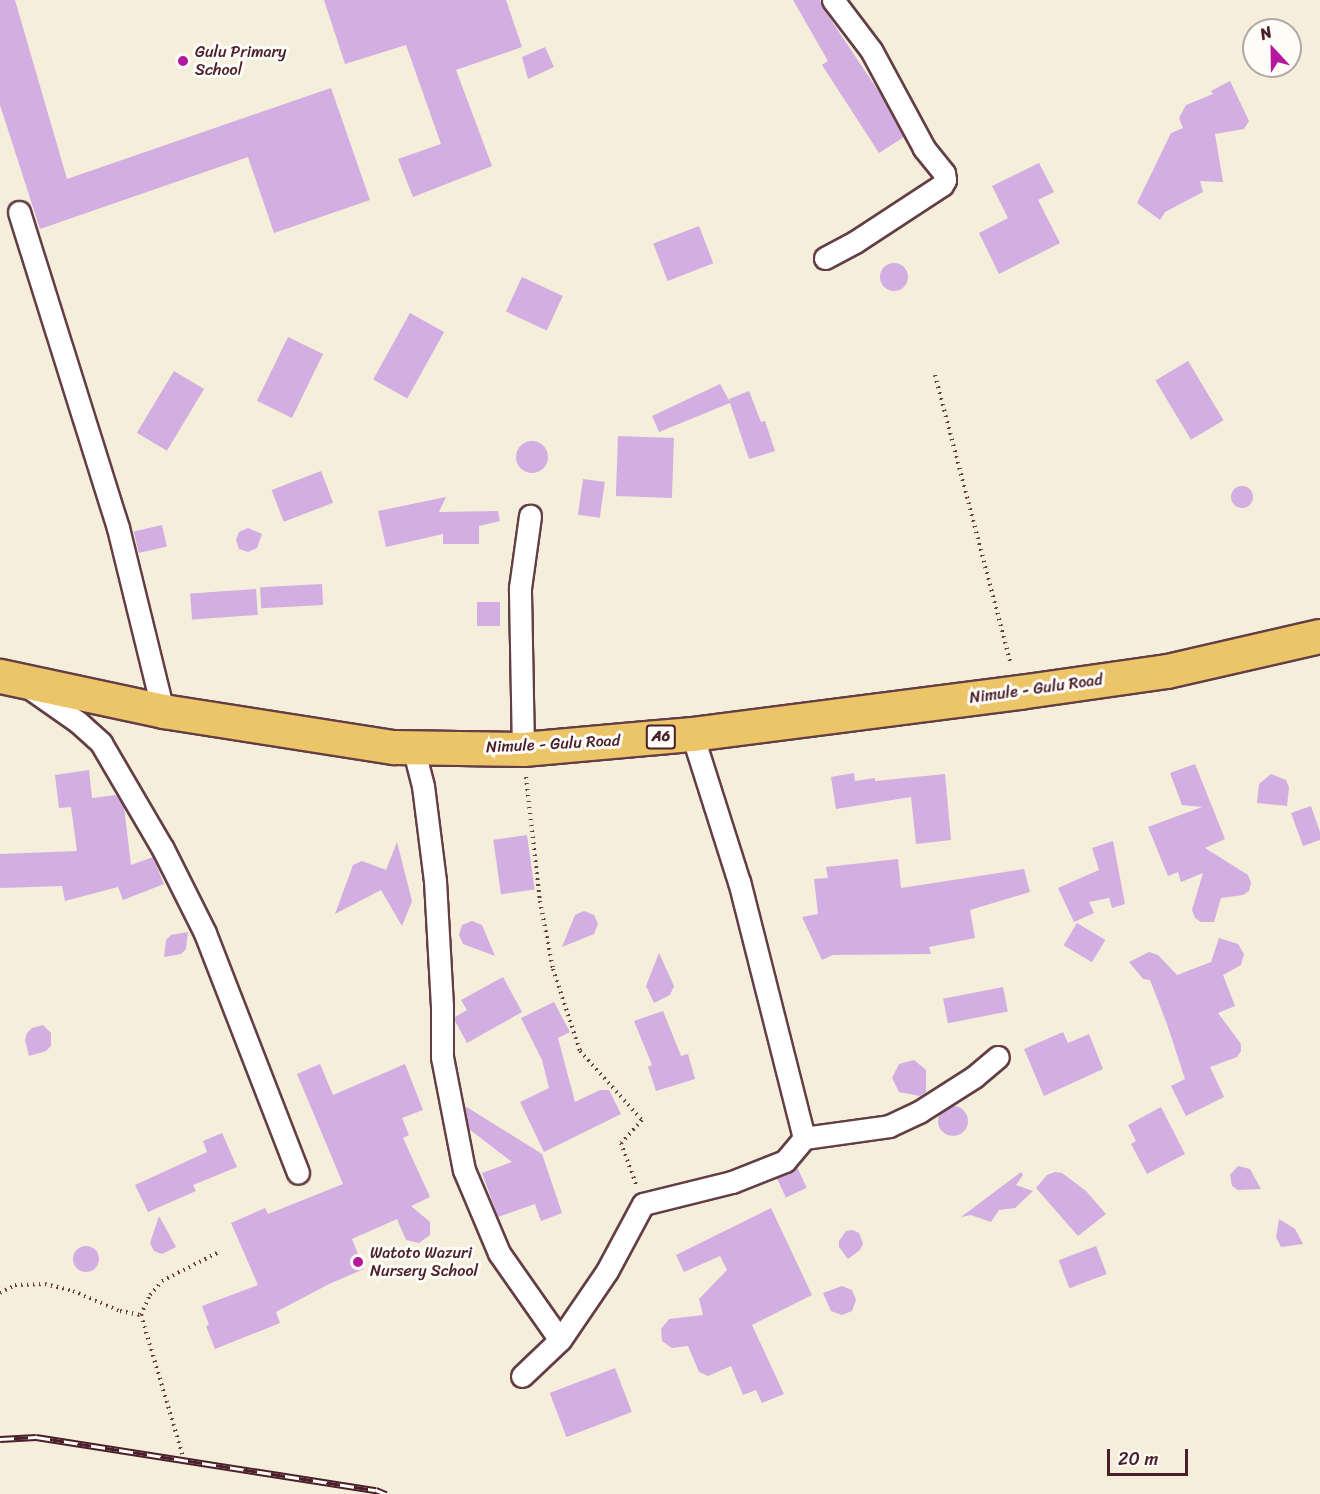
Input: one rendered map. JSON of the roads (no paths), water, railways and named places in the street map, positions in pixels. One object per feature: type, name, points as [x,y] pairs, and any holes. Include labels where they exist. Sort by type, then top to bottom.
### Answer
[{"type":"main road","name":"Nimule - Gulu Road","points":[[7,677],[163,711],[393,747],[523,749],[692,734],[1019,692],[1167,671],[1320,636]]},
{"type":"street","points":[[825,258],[855,242],[942,185],[945,180],[919,139],[871,50],[833,0]]},
{"type":"street","points":[[18,212],[118,528],[163,711]]},
{"type":"street","points":[[523,749],[520,588],[530,516]]},
{"type":"street","points":[[7,677],[78,722],[101,743],[158,839],[205,933],[298,1173]]},
{"type":"street","points":[[692,734],[739,882],[804,1138]]},
{"type":"street","points":[[413,747],[423,786],[435,881],[442,1006],[442,1057],[462,1161],[499,1253],[560,1340]]},
{"type":"street","points":[[522,1376],[560,1340],[607,1271],[643,1204],[732,1182],[785,1161],[804,1138],[889,1126],[919,1112],[974,1077],[998,1057]]},
{"type":"railway","points":[[0,1439],[36,1437],[376,1490],[386,1494]]},
{"type":"place","name":"Gulu Primary School","points":[[183,61]]},
{"type":"place","name":"Watoto Wazuri Nursery School","points":[[358,1262]]}]
